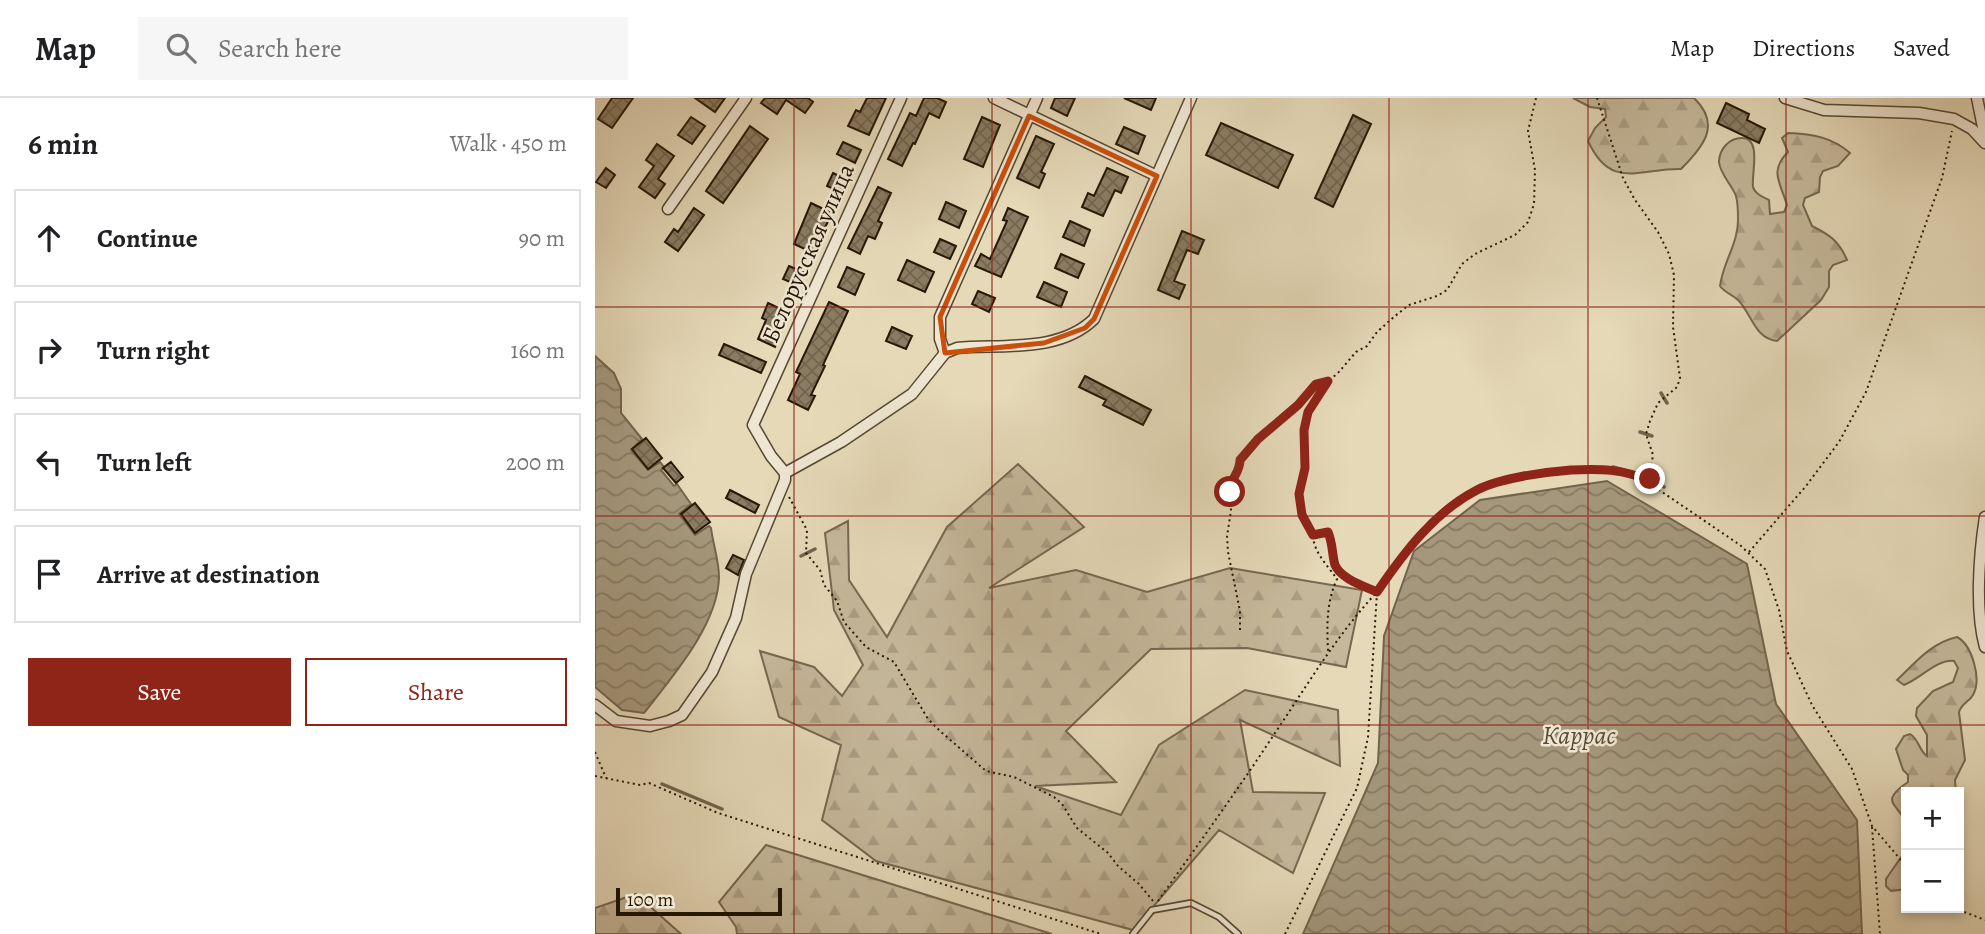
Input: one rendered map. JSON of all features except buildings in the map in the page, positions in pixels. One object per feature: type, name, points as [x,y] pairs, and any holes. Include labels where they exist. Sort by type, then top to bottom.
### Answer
[{"type":"street","points":[[668,209],[746,98]]},
{"type":"street","name":"Белорусская улица","points":[[785,473],[771,456],[753,425],[901,98]]},
{"type":"street","points":[[995,98],[1157,176]]},
{"type":"street","points":[[945,353],[940,339],[940,317],[1037,98]]},
{"type":"street","points":[[595,705],[616,721],[650,726],[669,722],[682,715],[712,672],[736,618],[746,575],[783,489],[785,473],[841,442],[912,394],[945,353],[957,348],[1044,343],[1069,336],[1085,328],[1094,319],[1191,98]]},
{"type":"street","points":[[1785,98],[1824,110],[1919,113],[1954,119],[1972,129],[1985,144]]},
{"type":"street","points":[[1977,98],[1985,137]]},
{"type":"street","points":[[1985,517],[1980,548],[1981,632],[1985,648]]},
{"type":"lane","points":[[1133,934],[1152,910],[1191,903],[1219,917],[1238,934]]},
{"type":"path","points":[[1328,651],[1327,614],[1329,599],[1337,579],[1313,543],[1313,535],[1302,515],[1299,494],[1305,468],[1304,430],[1308,412],[1328,381],[1395,316],[1409,305],[1447,290],[1462,264],[1475,254],[1515,234],[1528,222],[1534,204],[1535,170],[1528,131],[1536,98]]},
{"type":"path","points":[[1597,98],[1623,178],[1658,232],[1669,254],[1674,275],[1672,327],[1680,378],[1677,387],[1658,403],[1647,429],[1653,455],[1649,482]]},
{"type":"path","points":[[1748,553],[1799,495],[1839,442],[1866,392],[1942,178],[1954,119]]},
{"type":"path","points":[[1240,630],[1240,611],[1227,552],[1230,481],[1240,468],[1240,460],[1258,439],[1298,405],[1316,384],[1328,381]]},
{"type":"path","points":[[788,491],[807,530],[806,553],[820,570],[824,585],[837,601],[844,622],[866,647],[894,662],[928,719],[986,771],[1029,782],[1054,797],[1062,804],[1077,828],[1108,853],[1118,866],[1147,891],[1156,904],[1234,795],[1328,651],[1350,621],[1377,592],[1403,554],[1427,529],[1461,500],[1479,489],[1557,471],[1602,468],[1643,478],[1721,531],[1765,569],[1779,610],[1787,651],[1812,705],[1852,769],[1872,826],[1880,934]]},
{"type":"path","points":[[1313,535],[1328,532],[1334,546],[1336,566],[1346,577],[1377,592]]},
{"type":"path","points":[[1285,934],[1357,788],[1369,737],[1377,592]]},
{"type":"path","points":[[595,752],[607,779]]},
{"type":"path","points":[[595,776],[640,785],[649,783],[718,813],[1101,934]]},
{"type":"path","points":[[1872,826],[1901,860]]},
{"type":"path","points":[[1964,912],[1985,920]]},
{"type":"highlighted area","points":[[1029,116],[1157,176],[1094,319],[1085,328],[1044,343],[945,353],[940,317]]},
{"type":"green space","points":[[1573,98],[1694,98],[1707,117],[1708,127],[1702,144],[1681,169],[1616,172],[1597,157],[1588,141],[1595,128],[1606,117],[1605,109],[1590,107]]},
{"type":"green space","points":[[1788,133],[1821,137],[1850,153],[1838,166],[1823,171],[1819,192],[1805,198],[1803,205],[1812,226],[1833,239],[1847,260],[1833,265],[1829,271],[1829,287],[1821,300],[1777,341],[1763,335],[1738,300],[1720,286],[1738,227],[1738,204],[1719,162],[1721,153],[1730,142],[1738,138],[1749,140],[1754,151],[1753,187],[1759,195],[1769,200],[1770,214],[1784,212],[1787,205],[1777,171],[1788,152],[1782,138]]},
{"type":"green space","points":[[1018,464],[1084,527],[989,588],[1076,570],[1147,592],[1230,568],[1362,590],[1346,667],[1247,648],[1151,649],[1066,731],[1116,782],[1035,786],[1121,815],[1159,745],[1245,690],[1338,710],[1340,766],[1240,720],[1253,792],[1325,793],[1293,873],[1219,830],[1133,930],[876,861],[822,820],[841,745],[779,717],[760,651],[814,667],[842,696],[863,665],[834,610],[825,533],[848,521],[849,580],[887,637],[947,527]]},
{"type":"green space","points":[[1957,637],[1962,641],[1971,655],[1976,672],[1976,688],[1959,712],[1965,760],[1955,780],[1956,787],[1902,787],[1908,782],[1908,775],[1903,770],[1896,749],[1904,736],[1910,734],[1927,756],[1927,735],[1916,716],[1917,708],[1933,691],[1953,682],[1958,668],[1954,661],[1948,661],[1904,685],[1897,680],[1932,648]]},
{"type":"green space","points":[[1901,788],[1901,814],[1892,800]]},
{"type":"green space","points":[[766,845],[1052,934],[737,934],[736,927],[719,902]]},
{"type":"green space","points":[[1901,857],[1901,890],[1891,891],[1886,886],[1886,879]]},
{"type":"green space","points":[[636,894],[681,934],[595,934],[595,908]]},
{"type":"water","points":[[595,356],[614,373],[621,389],[621,413],[642,439],[631,450],[648,470],[660,462],[664,467],[661,470],[674,486],[677,484],[691,504],[679,514],[695,535],[709,526],[711,528],[718,565],[717,595],[702,632],[680,667],[644,713],[622,710],[595,687]]},
{"type":"water","name":"Каррас","points":[[1607,481],[1747,564],[1776,704],[1857,820],[1862,934],[1303,934],[1378,763],[1384,636],[1414,551],[1480,500]]},
{"type":"waterway","points":[[1661,393],[1667,403]]},
{"type":"waterway","points":[[1640,432],[1652,436]]},
{"type":"waterway","points":[[1613,467],[1642,475],[1664,487]]},
{"type":"waterway","points":[[801,556],[815,549]]},
{"type":"waterway","points":[[662,784],[722,809]]},
{"type":"route","points":[[1230,492],[1230,481],[1240,468],[1240,460],[1258,439],[1298,405],[1316,384],[1328,381],[1308,412],[1304,430],[1305,468],[1299,494],[1302,515],[1313,535],[1328,532],[1334,546],[1336,566],[1346,577],[1377,592],[1403,554],[1427,529],[1461,500],[1479,489],[1557,471],[1602,468],[1643,478],[1649,482],[1650,479]]}]
